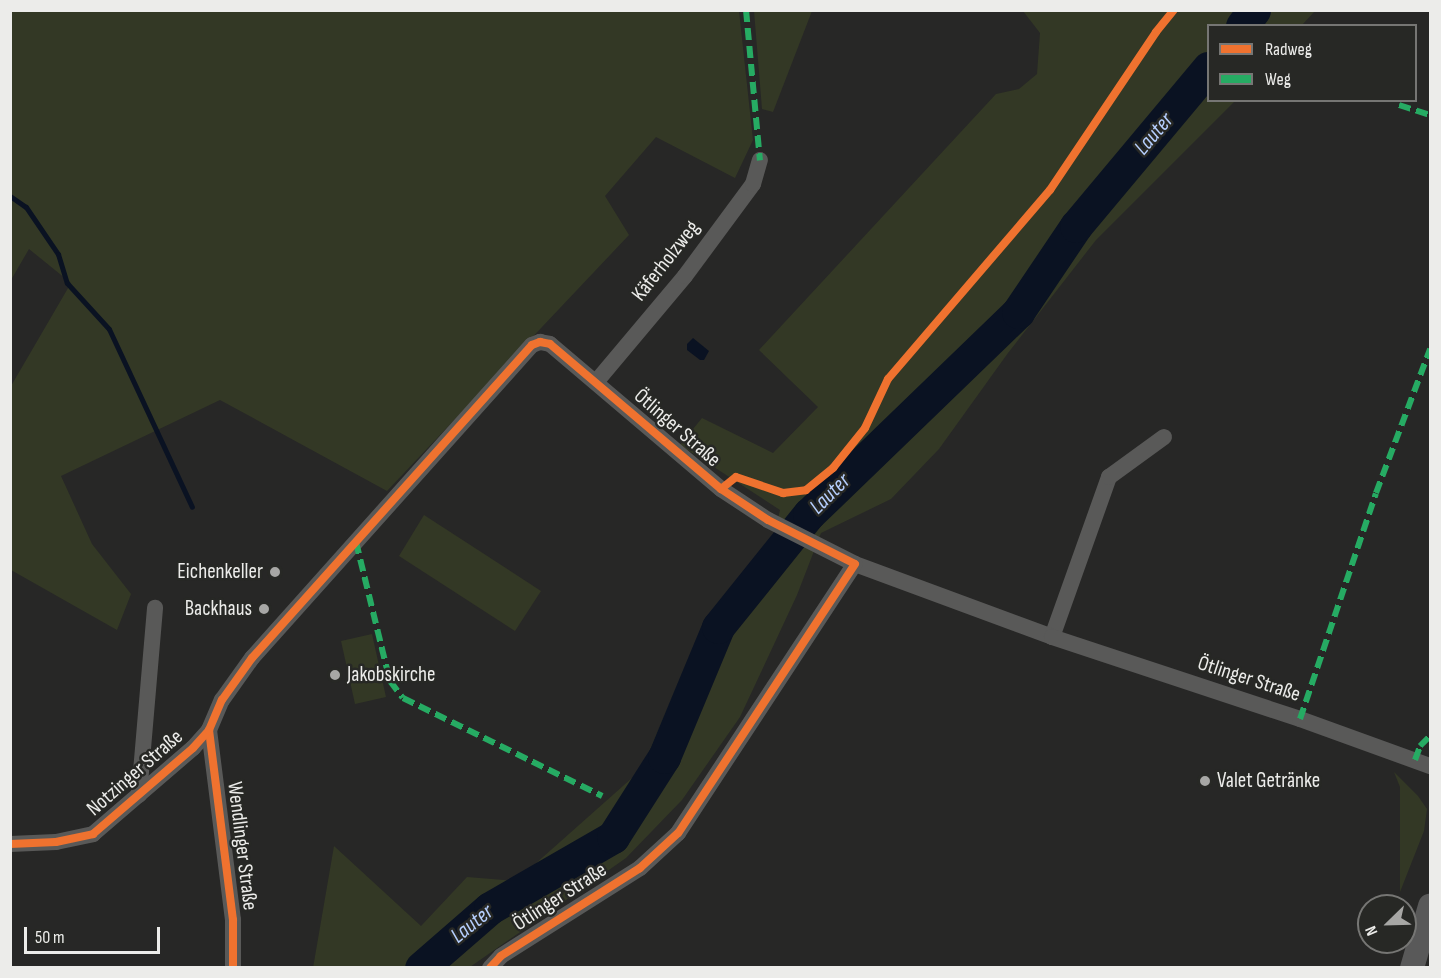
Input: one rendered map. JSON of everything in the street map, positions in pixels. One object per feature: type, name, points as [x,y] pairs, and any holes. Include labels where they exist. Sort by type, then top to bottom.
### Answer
[{"type":"main road","points":[[1412,968],[1431,906]]},
{"type":"street","name":"Käferholzweg","points":[[596,382],[685,276],[726,221],[753,184],[760,160]]},
{"type":"street","name":"Ötlinger Straße","points":[[209,730],[222,700],[252,658],[532,345],[540,342],[550,344],[721,489],[768,520],[855,564],[1052,637],[1300,719],[1431,766]]},
{"type":"street","points":[[1052,637],[1109,477],[1164,437]]},
{"type":"street","name":"Ötlinger Straße","points":[[490,968],[501,956],[640,868],[678,833],[855,564]]},
{"type":"street","name":"Notzinger Straße","points":[[139,795],[155,608]]},
{"type":"street","name":"Notzinger Straße","points":[[10,844],[56,842],[93,834],[209,730]]},
{"type":"street","name":"Wendlinger Straße","points":[[209,730],[233,920],[233,968]]},
{"type":"green space","points":[[11,11],[739,11],[753,140],[735,178],[656,137],[605,196],[629,235],[387,491],[220,400],[61,476],[92,544],[131,594],[117,630],[11,570],[11,386],[71,283],[29,249],[11,280]]},
{"type":"green space","points":[[754,11],[812,11],[773,112],[762,109]]},
{"type":"green space","points":[[1023,11],[1315,11],[1303,24],[1207,24],[1207,102],[1234,102],[1096,240],[1008,353],[939,449],[891,499],[821,533],[797,595],[740,717],[682,800],[626,858],[470,967],[313,968],[334,846],[421,926],[467,877],[516,881],[641,770],[688,660],[718,613],[773,539],[780,510],[680,445],[702,418],[773,453],[818,407],[759,350],[996,94],[1019,89],[1037,74],[1040,33]]},
{"type":"green space","points":[[424,515],[541,591],[515,631],[399,556]]},
{"type":"green space","points":[[372,634],[386,697],[355,704],[341,641]]},
{"type":"green space","points":[[1394,772],[1418,796],[1427,809],[1424,831],[1400,892],[1400,787]]},
{"type":"water","points":[[693,338],[709,351],[704,360],[700,360],[687,350],[687,344]]},
{"type":"waterway","name":"Lauter","points":[[1244,24],[1254,10]]},
{"type":"waterway","name":"Lauter","points":[[421,968],[490,908],[613,837],[664,757],[718,627],[809,514],[1018,312],[1076,226],[1207,69]]},
{"type":"waterway","points":[[10,196],[26,207],[58,254],[67,283],[109,329],[192,507]]},
{"type":"marked path","points":[[746,10],[760,160]]},
{"type":"marked path","points":[[1399,105],[1430,115]]},
{"type":"marked path","points":[[1300,719],[1376,493],[1430,349]]},
{"type":"marked path","points":[[356,542],[390,681],[403,698],[602,796]]},
{"type":"marked path","points":[[1415,760],[1420,746],[1430,736]]},
{"type":"cycle path","points":[[721,489],[736,477],[783,493],[806,490],[833,468],[865,428],[888,379],[1050,190],[1156,32],[1174,10]]},
{"type":"cycle path","points":[[10,844],[56,842],[93,834],[193,748],[209,730],[222,700],[252,658],[532,345],[540,342],[550,344],[721,489],[768,520],[855,564],[678,833],[640,868],[501,956],[490,968]]},
{"type":"cycle path","points":[[209,730],[233,920],[233,968]]},
{"type":"place","name":"Eichenkeller","points":[[275,572]]},
{"type":"place","name":"Backhaus","points":[[264,609]]},
{"type":"place","name":"Jakobskirche","points":[[335,675]]},
{"type":"place","name":"Valet Getränke","points":[[1205,781]]}]
